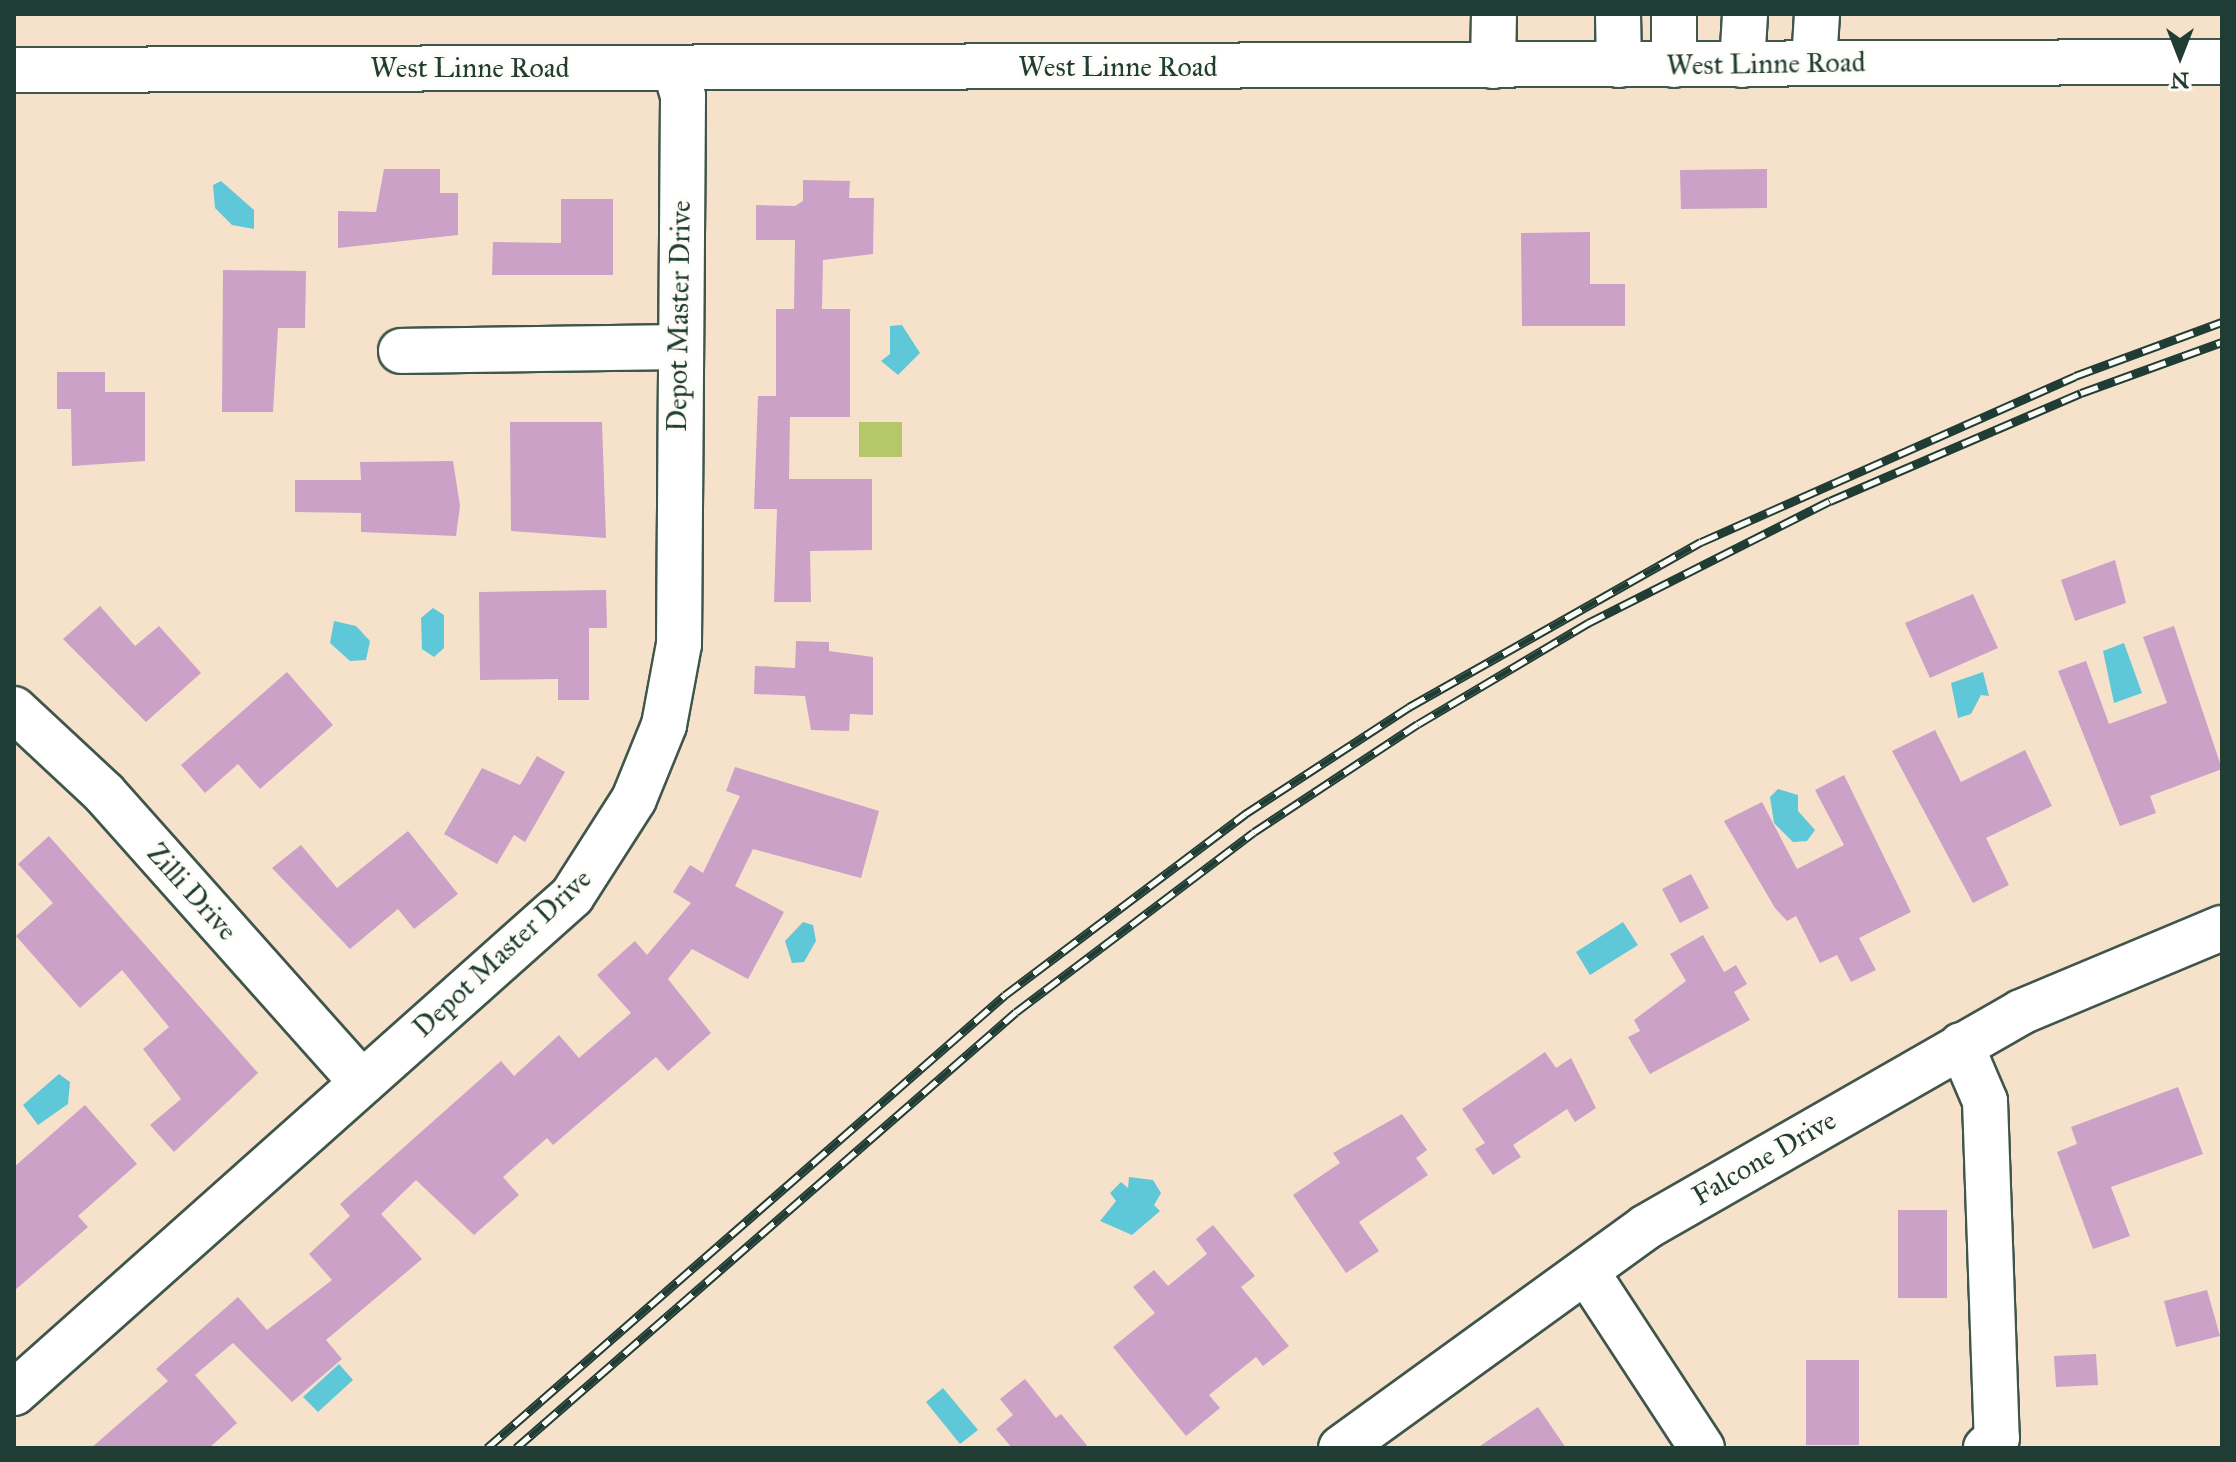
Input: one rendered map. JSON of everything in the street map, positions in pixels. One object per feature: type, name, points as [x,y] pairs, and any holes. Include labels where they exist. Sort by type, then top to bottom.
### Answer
[{"type":"street","points":[[1493,66],[1494,14]]},
{"type":"street","points":[[1618,14],[1619,65]]},
{"type":"street","points":[[1674,14],[1674,65]]},
{"type":"street","points":[[1742,65],[1745,14]]},
{"type":"street","points":[[1814,63],[1817,14]]},
{"type":"street","name":"West Linne Road","points":[[14,70],[2222,62]]},
{"type":"street","name":"Depot Master Drive","points":[[14,1393],[572,896],[634,799],[664,725],[679,644],[677,347],[683,96],[675,68]]},
{"type":"street","points":[[401,351],[677,347]]},
{"type":"street","name":"Zilli Drive","points":[[14,709],[104,793],[362,1083]]},
{"type":"street","name":"Falcone Drive","points":[[1341,1448],[1646,1227],[2021,1012],[2222,928]]},
{"type":"street","points":[[1961,1045],[1985,1101],[1997,1438],[1986,1448]]},
{"type":"street","points":[[1586,1271],[1702,1448]]},
{"type":"green space","points":[[859,422],[902,422],[902,457],[859,457]]},
{"type":"water","points":[[221,181],[254,210],[254,229],[232,225],[215,208],[213,185]]},
{"type":"water","points":[[902,325],[920,353],[898,375],[881,361],[890,354],[890,326]]},
{"type":"water","points":[[433,608],[444,615],[444,648],[434,657],[422,649],[421,618]]},
{"type":"water","points":[[334,621],[356,626],[370,641],[366,660],[350,661],[330,643]]},
{"type":"water","points":[[2124,643],[2142,693],[2114,703],[2103,651]]},
{"type":"water","points":[[1983,672],[1989,696],[1981,695],[1971,714],[1958,718],[1951,683]]},
{"type":"water","points":[[1778,789],[1798,795],[1798,811],[1815,830],[1807,841],[1793,842],[1774,823],[1770,797]]},
{"type":"water","points":[[803,922],[813,925],[816,941],[804,962],[792,963],[785,941]]},
{"type":"water","points":[[1623,922],[1638,945],[1590,975],[1576,952]]},
{"type":"water","points":[[59,1074],[70,1082],[68,1104],[38,1125],[23,1105]]},
{"type":"water","points":[[1129,1177],[1153,1180],[1161,1193],[1154,1205],[1160,1211],[1132,1235],[1100,1221],[1116,1201],[1110,1193],[1121,1182],[1128,1188]]},
{"type":"water","points":[[339,1364],[353,1380],[318,1412],[303,1397]]},
{"type":"water","points":[[943,1388],[978,1430],[960,1444],[926,1402]]},
{"type":"building","points":[[384,169],[440,169],[440,193],[458,193],[458,235],[338,248],[338,211],[376,212]]},
{"type":"building","points":[[1767,169],[1767,208],[1681,209],[1680,170]]},
{"type":"building","points":[[803,180],[850,181],[849,198],[874,198],[873,254],[823,260],[822,309],[850,309],[850,417],[790,417],[789,479],[872,479],[872,550],[810,551],[811,602],[774,602],[777,509],[754,509],[758,396],[776,396],[776,309],[794,309],[795,240],[756,240],[756,205],[795,206],[803,201]]},
{"type":"building","points":[[561,199],[613,199],[613,275],[492,275],[493,242],[561,243]]},
{"type":"building","points":[[1590,232],[1590,284],[1625,284],[1625,326],[1522,326],[1521,233]]},
{"type":"building","points":[[223,270],[306,271],[305,328],[278,328],[273,412],[222,412]]},
{"type":"building","points":[[57,372],[105,372],[105,392],[145,392],[145,461],[72,466],[71,409],[57,409]]},
{"type":"building","points":[[510,422],[602,422],[606,538],[511,531]]},
{"type":"building","points":[[453,461],[460,506],[456,536],[361,532],[361,513],[295,512],[295,480],[361,480],[360,462]]},
{"type":"building","points":[[2115,560],[2126,603],[2075,621],[2061,580]]},
{"type":"building","points":[[606,590],[607,628],[589,628],[589,700],[558,700],[558,679],[480,680],[479,592]]},
{"type":"building","points":[[1973,594],[1998,648],[1930,678],[1905,623]]},
{"type":"building","points":[[100,606],[135,646],[159,626],[201,673],[146,722],[63,639]]},
{"type":"building","points":[[2174,626],[2222,769],[2150,796],[2156,813],[2120,826],[2058,671],[2086,661],[2109,724],[2167,703],[2143,637]]},
{"type":"building","points":[[796,641],[829,642],[829,651],[873,657],[873,715],[850,714],[849,731],[811,730],[805,696],[754,694],[755,666],[795,668]]},
{"type":"building","points":[[287,672],[333,725],[260,789],[238,764],[205,793],[181,765]]},
{"type":"building","points":[[1935,730],[1961,782],[2025,750],[2052,806],[1986,838],[2009,885],[1973,903],[1892,751]]},
{"type":"building","points":[[537,756],[565,772],[525,842],[514,835],[497,864],[444,834],[482,768],[520,785]]},
{"type":"building","points":[[735,767],[879,811],[861,878],[753,849],[735,886],[784,912],[748,979],[692,949],[668,979],[711,1033],[668,1071],[656,1057],[553,1145],[547,1138],[503,1177],[519,1195],[474,1235],[416,1180],[381,1214],[422,1259],[326,1340],[342,1359],[292,1402],[233,1343],[195,1375],[237,1423],[209,1448],[91,1448],[168,1381],[156,1369],[238,1297],[267,1330],[332,1280],[309,1254],[350,1216],[340,1204],[501,1061],[514,1076],[559,1035],[579,1058],[631,1013],[597,975],[635,941],[647,955],[691,903],[673,892],[690,865],[703,873],[740,796],[726,791]]},
{"type":"building","points":[[1844,775],[1911,912],[1859,938],[1876,970],[1851,982],[1837,955],[1820,963],[1796,916],[1787,921],[1775,908],[1724,821],[1762,802],[1797,869],[1844,845],[1815,790]]},
{"type":"building","points":[[408,831],[458,894],[414,929],[398,909],[350,949],[272,868],[301,845],[337,888]]},
{"type":"building","points":[[49,836],[258,1073],[174,1152],[150,1125],[181,1099],[143,1049],[169,1027],[122,970],[80,1008],[16,936],[53,903],[18,864]]},
{"type":"building","points":[[1691,874],[1709,908],[1680,923],[1662,889]]},
{"type":"building","points":[[1703,935],[1724,972],[1736,965],[1747,984],[1734,992],[1750,1020],[1650,1074],[1628,1037],[1640,1031],[1634,1020],[1686,981],[1670,954]]},
{"type":"building","points":[[1545,1052],[1556,1068],[1571,1058],[1596,1108],[1575,1122],[1567,1109],[1513,1145],[1521,1157],[1493,1175],[1475,1149],[1485,1143],[1462,1109]]},
{"type":"building","points":[[2178,1087],[2203,1154],[2111,1187],[2130,1236],[2093,1249],[2057,1152],[2077,1144],[2071,1127]]},
{"type":"building","points":[[85,1105],[137,1164],[78,1216],[88,1227],[14,1291],[14,1167]]},
{"type":"building","points":[[1402,1114],[1427,1150],[1416,1158],[1428,1175],[1359,1222],[1379,1251],[1346,1273],[1293,1195],[1340,1163],[1333,1153]]},
{"type":"building","points":[[1898,1210],[1947,1210],[1947,1298],[1898,1298]]},
{"type":"building","points":[[1213,1225],[1255,1276],[1241,1287],[1289,1346],[1263,1366],[1256,1357],[1209,1395],[1220,1408],[1186,1436],[1113,1347],[1155,1313],[1133,1287],[1154,1270],[1168,1286],[1207,1254],[1196,1239]]},
{"type":"building","points":[[2207,1290],[2220,1336],[2176,1347],[2164,1301]]},
{"type":"building","points":[[2096,1354],[2098,1385],[2056,1387],[2054,1356]]},
{"type":"building","points":[[1806,1360],[1859,1360],[1859,1445],[1806,1445]]},
{"type":"building","points":[[1025,1379],[1056,1418],[1061,1414],[1089,1448],[1012,1448],[996,1429],[1013,1415],[1000,1399]]},
{"type":"building","points":[[1538,1407],[1566,1448],[1477,1448]]},
{"type":"railway","points":[[487,1448],[1005,995],[1245,814],[1409,707],[1701,542],[2075,376],[2222,322]]},
{"type":"railway","points":[[516,1448],[1016,1012],[1254,832],[1418,724],[1588,623],[1830,501],[2081,393],[2222,342]]}]
